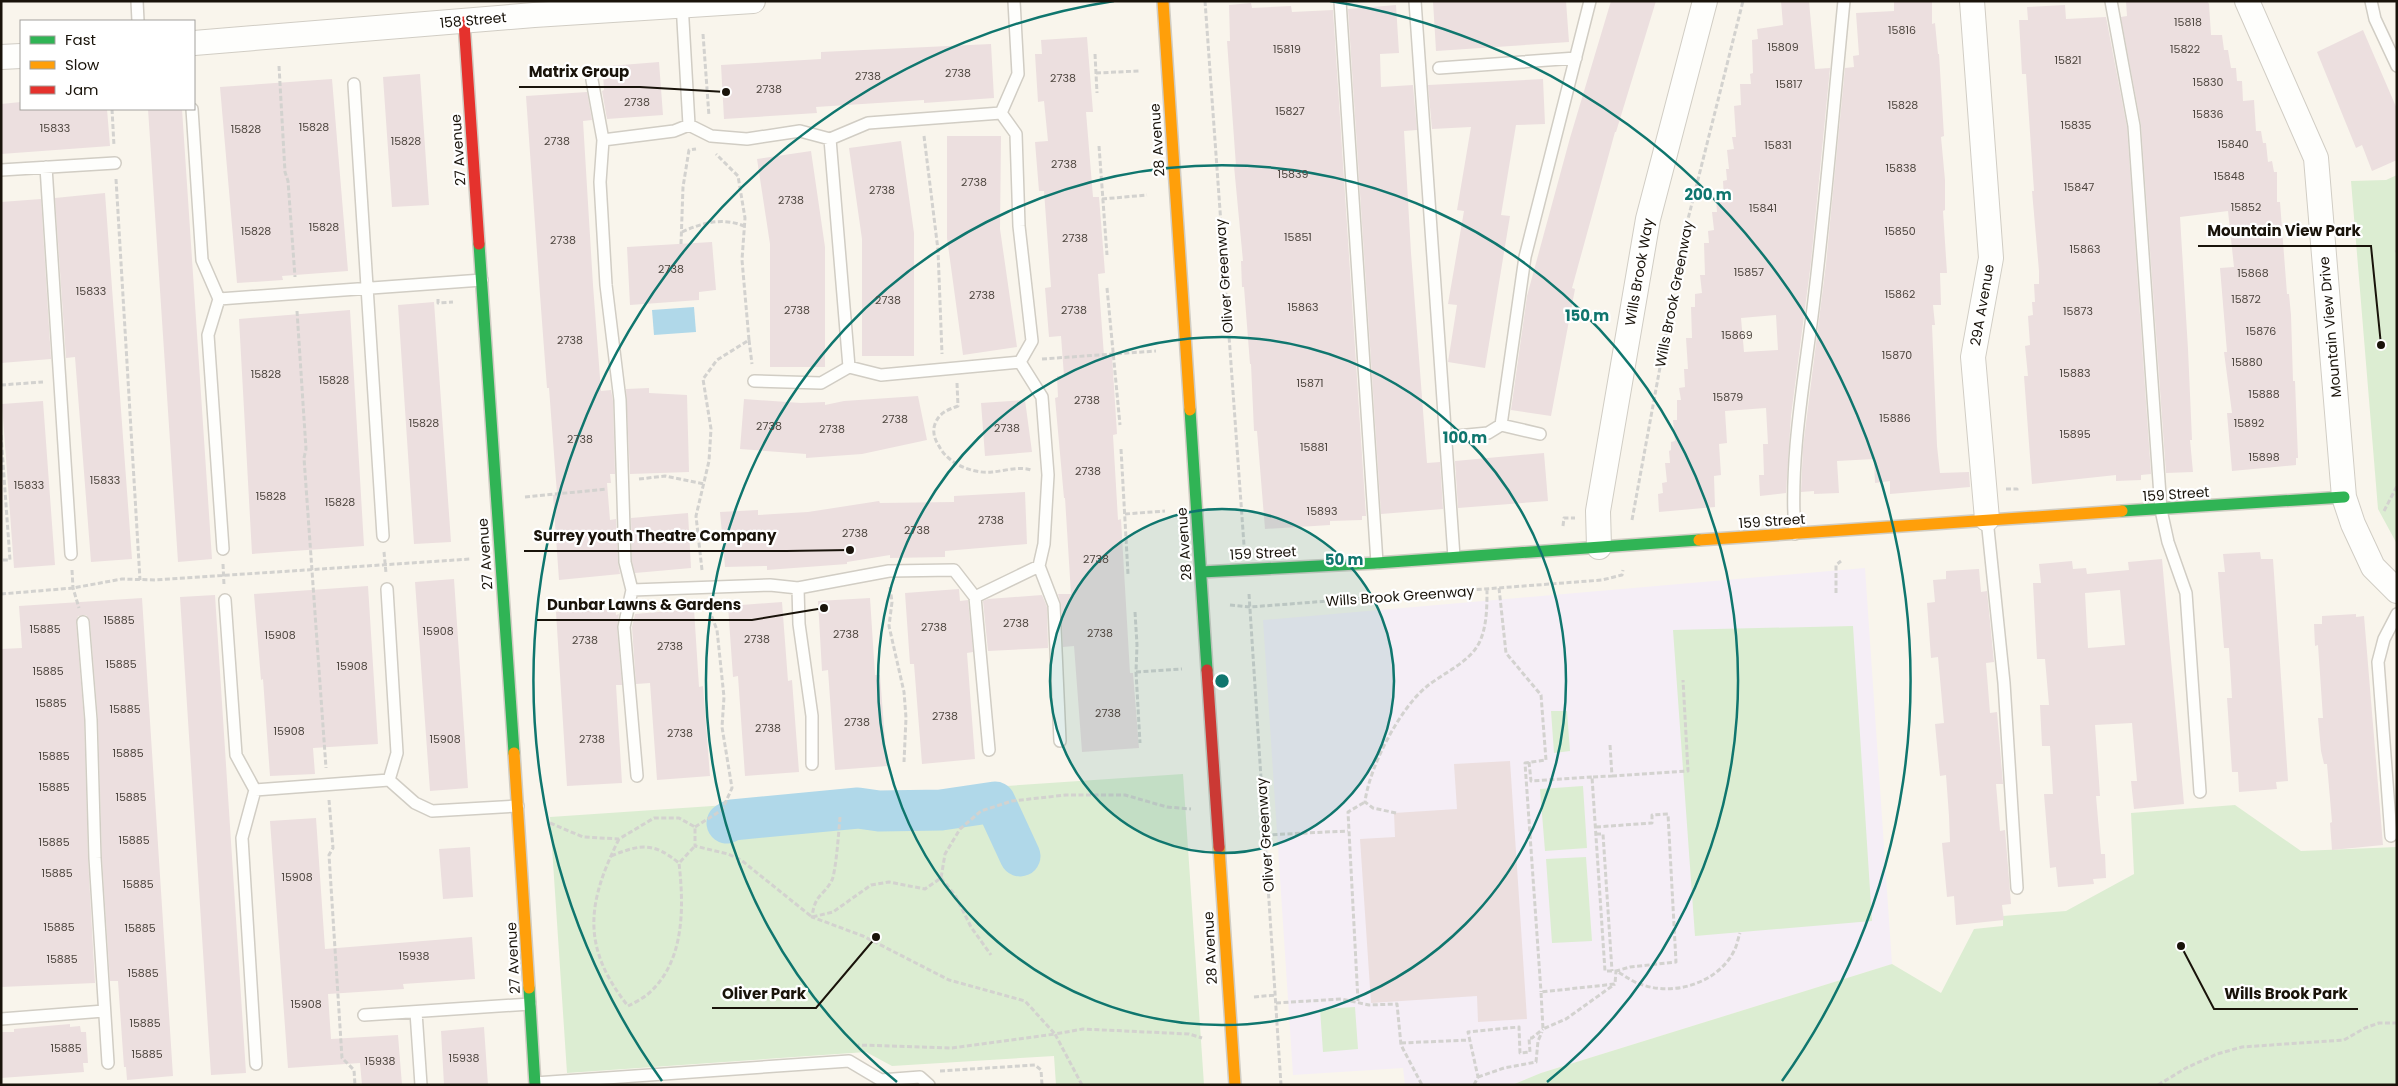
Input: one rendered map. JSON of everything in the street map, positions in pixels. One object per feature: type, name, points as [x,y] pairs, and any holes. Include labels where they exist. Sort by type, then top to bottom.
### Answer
[{"type":"street","name":"158 Street","points":[[195,43],[682,4],[753,1]]},
{"type":"street","name":"28 Avenue","points":[[1163,1],[1234,1085]]},
{"type":"street","name":"Wills Brook Way","points":[[1599,548],[1598,511],[1648,219],[1705,1]]},
{"type":"street","name":"29A Avenue","points":[[1972,1],[1991,258],[1973,357],[1987,519]]},
{"type":"street","name":"Mountain View Drive","points":[[2247,1],[2316,158],[2344,497],[2353,524],[2373,567],[2397,591]]},
{"type":"street","name":"27 Avenue","points":[[464,22],[483,280],[535,1084]]},
{"type":"street","points":[[1,57],[20,56]]},
{"type":"street","name":"159 Street","points":[[1201,572],[1377,563],[1987,519],[2161,510],[2344,497]]},
{"type":"lane","points":[[137,1],[138,20]]},
{"type":"lane","points":[[1002,113],[1018,74],[1014,1]]},
{"type":"lane","points":[[1340,1],[1377,563]]},
{"type":"lane","points":[[1415,1],[1454,557]]},
{"type":"lane","points":[[1501,425],[1525,258],[1590,1]]},
{"type":"lane","points":[[1795,534],[1793,507],[1799,429],[1820,251],[1844,1]]},
{"type":"lane","points":[[2111,1],[2134,126],[2161,510],[2168,542],[2186,593],[2200,792]]},
{"type":"lane","points":[[2371,1],[2375,19],[2397,66]]},
{"type":"lane","points":[[682,4],[689,126]]},
{"type":"lane","points":[[1439,68],[1576,58]]},
{"type":"lane","points":[[592,80],[604,140],[600,182],[606,286],[620,400],[625,562],[632,590],[624,627],[637,776]]},
{"type":"lane","points":[[354,84],[383,536]]},
{"type":"lane","points":[[192,110],[202,260],[219,299],[208,335],[222,550]]},
{"type":"lane","points":[[604,140],[674,131],[689,126],[711,136],[747,138],[800,131],[830,139],[868,124],[1002,113]]},
{"type":"lane","points":[[1002,113],[1016,134],[1019,226],[1032,341],[1020,362]]},
{"type":"lane","points":[[830,139],[849,367]]},
{"type":"lane","points":[[1,170],[115,163]]},
{"type":"lane","points":[[46,167],[71,554]]},
{"type":"lane","points":[[219,299],[483,280]]},
{"type":"lane","points":[[754,381],[821,383],[849,367],[881,375],[1020,362]]},
{"type":"lane","points":[[1020,362],[1042,397],[1048,475],[1044,544],[1039,566],[1054,606],[1060,741]]},
{"type":"lane","points":[[1446,437],[1488,433],[1501,425],[1540,434]]},
{"type":"lane","points":[[1987,519],[2004,683],[2017,888]]},
{"type":"lane","points":[[975,597],[1039,566]]},
{"type":"lane","points":[[632,590],[770,584],[798,588],[888,571],[954,570],[975,597],[989,750]]},
{"type":"lane","points":[[798,588],[799,624],[812,716],[812,764]]},
{"type":"lane","points":[[387,589],[397,753],[389,780]]},
{"type":"lane","points":[[225,600],[236,756],[255,790],[242,838],[256,1064]]},
{"type":"lane","points":[[2391,836],[2378,662],[2384,639],[2397,614]]},
{"type":"lane","points":[[83,622],[92,720],[95,858],[108,1063]]},
{"type":"lane","points":[[255,790],[389,780],[415,803],[432,811],[518,806]]},
{"type":"lane","points":[[364,1015],[530,1004]]},
{"type":"lane","points":[[1,1018],[104,1011]]},
{"type":"lane","points":[[416,1012],[421,1085]]},
{"type":"lane","points":[[535,1084],[849,1061],[881,1080],[889,1082],[920,1077],[929,1085]]},
{"type":"path","name":"Oliver Greenway","points":[[1205,1],[1244,552]]},
{"type":"path","name":"Wills Brook Greenway","points":[[1631,524],[1685,231],[1743,1]]},
{"type":"path","points":[[703,34],[710,121]]},
{"type":"path","points":[[1095,54],[1098,93]]},
{"type":"path","points":[[279,66],[285,172],[288,181],[295,282]]},
{"type":"path","points":[[1096,73],[1139,71]]},
{"type":"path","points":[[112,110],[140,580]]},
{"type":"path","points":[[921,119],[938,250],[942,357]]},
{"type":"path","points":[[1098,146],[1107,256]]},
{"type":"path","points":[[681,244],[686,164],[689,150],[702,148]]},
{"type":"path","points":[[712,151],[738,176],[745,218],[742,260],[754,381]]},
{"type":"path","points":[[1102,199],[1147,196]]},
{"type":"path","points":[[682,232],[695,226],[719,221],[733,222],[744,226]]},
{"type":"path","points":[[1107,288],[1120,426]]},
{"type":"path","points":[[296,308],[327,776]]},
{"type":"path","points":[[703,577],[696,516],[710,461],[711,429],[703,378],[717,360],[749,340]]},
{"type":"path","points":[[1020,362],[1156,351]]},
{"type":"path","points":[[956,378],[958,406],[946,410],[938,416],[933,427],[934,438],[941,452],[953,462],[970,470],[989,472],[1026,468],[1048,475]]},
{"type":"path","points":[[1,385],[34,383]]},
{"type":"path","points":[[1,435],[10,560],[1,560]]},
{"type":"path","points":[[1121,449],[1128,574]]},
{"type":"path","points":[[636,479],[665,476],[704,484]]},
{"type":"path","points":[[2384,511],[2397,486]]},
{"type":"path","points":[[525,497],[611,488]]},
{"type":"path","points":[[1125,514],[1166,511]]},
{"type":"path","points":[[383,536],[387,589]]},
{"type":"path","points":[[222,550],[225,600]]},
{"type":"path","points":[[71,554],[73,588],[83,622]]},
{"type":"path","points":[[1,594],[73,588],[122,579],[155,580],[471,558]]},
{"type":"path","points":[[1836,593],[1836,566],[1841,560]]},
{"type":"path","name":"Wills Brook Greenway","points":[[1230,605],[1250,607],[1602,580],[1622,575],[1623,566]]},
{"type":"path","points":[[888,571],[892,602],[889,626],[904,692],[906,718],[904,762]]},
{"type":"path","name":"Oliver Greenway","points":[[1248,585],[1281,1085]]},
{"type":"path","points":[[1478,1077],[1504,1068],[1536,1062],[1538,1041],[1543,1029],[1525,763],[1546,760],[1541,695],[1506,653],[1499,588]]},
{"type":"path","points":[[1358,1001],[1348,812],[1365,802],[1374,772],[1392,730],[1401,716],[1425,688],[1467,657],[1478,645],[1486,614],[1487,589]]},
{"type":"path","points":[[695,827],[722,810],[732,788],[722,727],[724,697],[717,630],[708,610],[706,599]]},
{"type":"path","points":[[1135,612],[1140,743]]},
{"type":"path","points":[[1136,672],[1182,669]]},
{"type":"path","points":[[1529,762],[1531,781],[1688,771],[1683,680]]},
{"type":"path","points":[[1610,745],[1612,776]]},
{"type":"path","points":[[1592,777],[1605,971],[1676,962],[1668,814],[1652,815],[1652,822],[1596,827]]},
{"type":"path","points":[[812,917],[833,912],[871,885],[889,882],[925,889],[941,878],[945,854],[960,829],[981,811],[1012,801],[1066,795],[1125,795],[1167,807],[1192,809]]},
{"type":"path","points":[[329,797],[333,848],[329,855],[342,1058],[354,1070],[355,1085]]},
{"type":"path","points":[[1365,802],[1373,808],[1396,813]]},
{"type":"path","points":[[812,917],[813,906],[818,895],[832,879],[840,817]]},
{"type":"path","points":[[654,818],[679,818],[695,827],[695,846],[679,863],[681,910],[675,956],[666,974],[648,995],[628,1006],[612,987],[602,966],[594,938],[594,903],[611,856],[619,839],[654,818]]},
{"type":"path","points":[[550,823],[583,836],[619,839]]},
{"type":"path","points":[[1265,835],[1348,831]]},
{"type":"path","points":[[1596,834],[1602,834],[1615,984]]},
{"type":"path","points":[[695,846],[728,854],[741,860],[812,917],[863,936],[949,980],[1025,1001],[1048,1023],[1082,1085]]},
{"type":"path","points":[[611,856],[633,847],[653,847],[665,852],[679,863]]},
{"type":"path","points":[[941,878],[955,895],[971,927],[991,955]]},
{"type":"path","points":[[1614,971],[1640,984],[1662,988],[1679,988],[1700,982],[1720,969],[1735,951],[1740,932]]},
{"type":"path","points":[[1541,992],[1615,984]]},
{"type":"path","points":[[1474,1085],[1478,1077],[1468,1032],[1519,1027],[1520,1053],[1530,1052],[1529,1038],[1532,1038],[1543,1029],[1566,1019],[1615,984]]},
{"type":"path","points":[[1248,998],[1276,996]]},
{"type":"path","points":[[1276,1003],[1341,999],[1370,1005],[1397,1004],[1401,1044],[1422,1085]]},
{"type":"path","points":[[2158,1085],[2186,1068],[2217,1054],[2242,1047],[2344,1040],[2365,1028],[2379,1024],[2397,1023]]},
{"type":"path","points":[[854,1044],[863,1046],[952,1048],[1083,1029],[1189,1034],[1202,1038]]},
{"type":"path","points":[[1401,1044],[1469,1040]]},
{"type":"path","points":[[939,1072],[1035,1065],[1041,1070],[1042,1085]]},
{"type":"shaded area","points":[[1865,568],[1892,964],[1541,1073],[1512,1085],[1405,1085],[1403,1068],[1293,1075],[1263,620]]},
{"type":"green space","points":[[2397,175],[2397,544],[2378,509],[2351,181],[2386,180]]},
{"type":"green space","points":[[1853,626],[1872,921],[1695,936],[1673,630]]},
{"type":"green space","points":[[1551,711],[1567,711],[1570,751],[1554,753]]},
{"type":"green space","points":[[1183,774],[1204,1085],[1056,1085],[1054,1056],[892,1066],[866,1052],[567,1073],[550,817]]},
{"type":"green space","points":[[1583,786],[1587,848],[1545,851],[1540,789]]},
{"type":"green space","points":[[2235,805],[2301,851],[2397,847],[2397,1085],[1512,1085],[1541,1073],[1892,964],[1941,993],[1974,929],[2003,926],[2003,916],[2066,911],[2134,874],[2131,813]]},
{"type":"green space","points":[[1586,857],[1592,941],[1552,943],[1546,859]]},
{"type":"green space","points":[[1355,1007],[1358,1049],[1323,1052],[1320,1009]]},
{"type":"water","points":[[694,307],[696,332],[654,335],[652,310]]},
{"type":"building","points":[[1433,1],[1566,1],[1569,42],[1436,51]]},
{"type":"building","points":[[1611,1],[1656,1],[1615,132],[1572,288],[1575,289],[1551,416],[1511,410],[1527,296],[1570,138]]},
{"type":"building","points":[[1781,1],[1809,1],[1815,69],[1830,68],[1811,262],[1791,416],[1786,493],[1760,496],[1759,475],[1764,475],[1763,444],[1768,444],[1766,408],[1725,411],[1727,443],[1719,444],[1721,475],[1714,476],[1715,507],[1659,512],[1658,494],[1663,493],[1662,483],[1667,482],[1665,463],[1670,463],[1669,451],[1671,450],[1671,442],[1675,441],[1673,420],[1677,420],[1677,400],[1681,400],[1679,388],[1685,387],[1684,369],[1688,369],[1686,338],[1692,338],[1691,307],[1695,307],[1695,294],[1702,293],[1700,275],[1705,275],[1704,243],[1709,243],[1708,231],[1714,230],[1712,212],[1717,212],[1716,199],[1724,198],[1723,181],[1727,180],[1726,169],[1729,169],[1727,150],[1734,149],[1732,137],[1736,137],[1734,106],[1741,105],[1740,84],[1751,84],[1750,74],[1753,73],[1752,40],[1758,39],[1757,29],[1783,25]],"holes":[[[1776,315],[1778,350],[1744,352],[1741,318]]]},
{"type":"building","points":[[1894,1],[1932,1],[1932,24],[1935,23],[1939,54],[1944,136],[1941,137],[1945,180],[1945,210],[1943,211],[1947,273],[1940,273],[1941,305],[1933,305],[1935,325],[1932,325],[1937,446],[1940,473],[1969,472],[1970,487],[1890,494],[1890,481],[1875,483],[1874,459],[1837,461],[1839,493],[1814,494],[1814,491],[1801,492],[1803,447],[1826,264],[1845,68],[1854,67],[1853,56],[1859,55],[1856,13],[1894,11]]},
{"type":"building","points":[[2126,1],[2207,1],[2209,4],[2211,35],[2222,35],[2224,50],[2228,50],[2231,68],[2236,68],[2237,81],[2242,81],[2243,101],[2254,100],[2256,131],[2261,131],[2263,143],[2266,143],[2268,162],[2272,161],[2274,172],[2277,172],[2277,202],[2280,202],[2287,294],[2289,294],[2291,315],[2298,458],[2296,458],[2296,465],[2232,471],[2227,413],[2232,413],[2224,352],[2227,352],[2220,268],[2234,267],[2228,211],[2180,217],[2193,472],[2166,473],[2141,125],[2121,17],[2127,16]]},
{"type":"building","points":[[1251,3],[1252,8],[1291,6],[1292,12],[1333,10],[1366,516],[1362,516],[1362,520],[1330,521],[1330,525],[1265,529],[1257,431],[1254,431],[1251,364],[1244,287],[1242,287],[1241,261],[1243,261],[1234,166],[1236,166],[1227,41],[1230,41],[1229,5]]},
{"type":"building","points":[[1396,5],[1399,53],[1380,54],[1381,87],[1413,85],[1417,130],[1404,131],[1411,253],[1427,463],[1440,462],[1443,509],[1381,514],[1348,9]]},
{"type":"building","points":[[2065,5],[2066,19],[2106,17],[2127,127],[2151,474],[2141,475],[2141,480],[2116,481],[2116,475],[2032,484],[2024,376],[2028,376],[2025,346],[2030,345],[2028,316],[2033,315],[2032,302],[2035,302],[2034,284],[2039,284],[2039,271],[2032,191],[2034,191],[2026,74],[2022,74],[2019,20],[2028,20],[2027,7]]},
{"type":"building","points":[[2363,30],[2397,109],[2397,160],[2372,171],[2362,145],[2356,148],[2317,52]]},
{"type":"building","points":[[1087,37],[1093,112],[1086,112],[1093,197],[1099,197],[1105,273],[1098,274],[1104,356],[1112,356],[1117,434],[1113,435],[1118,520],[1121,519],[1130,673],[1133,673],[1139,748],[1082,752],[1074,646],[1063,647],[1061,605],[1058,594],[1071,594],[1065,498],[1055,398],[1058,397],[1057,376],[1064,376],[1061,336],[1049,337],[1045,288],[1051,287],[1044,191],[1039,191],[1035,142],[1048,141],[1044,101],[1038,102],[1035,54],[1042,54],[1041,40]]},
{"type":"building","points":[[991,44],[994,98],[924,103],[924,100],[816,107],[817,113],[724,119],[721,65],[821,59],[821,52]]},
{"type":"building","points":[[659,62],[663,115],[607,119],[602,91],[604,90],[603,74],[610,74],[609,66]]},
{"type":"building","points":[[420,74],[429,205],[392,207],[383,77]]},
{"type":"building","points":[[332,79],[348,271],[282,276],[283,280],[237,283],[220,87]]},
{"type":"building","points":[[1543,79],[1545,124],[1516,125],[1501,215],[1510,216],[1485,368],[1448,362],[1457,305],[1448,304],[1464,211],[1457,210],[1471,127],[1432,129],[1428,85]]},
{"type":"building","points":[[587,92],[592,120],[583,121],[593,285],[601,391],[611,390],[613,401],[615,474],[610,474],[611,483],[607,483],[610,520],[616,519],[620,574],[559,580],[553,495],[557,494],[549,388],[547,388],[526,96]]},
{"type":"building","points":[[20,102],[20,110],[107,110],[110,146],[1,154],[1,104]]},
{"type":"building","points":[[148,110],[182,110],[212,559],[178,562]]},
{"type":"building","points":[[947,136],[1001,136],[1000,229],[1017,347],[963,355],[947,238]]},
{"type":"building","points":[[901,141],[914,233],[914,356],[862,356],[862,239],[849,148]]},
{"type":"building","points":[[811,151],[825,247],[825,367],[770,367],[770,244],[757,159]]},
{"type":"building","points":[[105,193],[132,559],[91,562],[75,357],[66,358],[55,198]]},
{"type":"building","points":[[41,199],[51,359],[1,363],[1,202]]},
{"type":"building","points":[[712,242],[716,290],[699,292],[699,300],[630,305],[627,247]]},
{"type":"building","points":[[434,302],[451,542],[414,544],[398,305]]},
{"type":"building","points":[[350,310],[364,546],[252,554],[239,319]]},
{"type":"building","points":[[649,388],[649,393],[687,395],[689,472],[630,474],[626,389]]},
{"type":"building","points":[[918,396],[927,440],[862,454],[806,458],[806,454],[740,449],[744,399],[801,403],[825,402],[825,405],[844,401]]},
{"type":"building","points":[[1025,400],[1032,452],[985,456],[981,403]]},
{"type":"building","points":[[43,401],[55,565],[14,568],[2,404]]},
{"type":"building","points":[[1544,453],[1548,501],[1458,508],[1455,461]]},
{"type":"building","points":[[1025,492],[1027,544],[945,551],[945,557],[890,558],[890,555],[847,562],[847,564],[767,570],[767,566],[725,567],[720,512],[758,510],[758,515],[808,512],[879,501],[880,503],[954,502],[954,496]]},
{"type":"building","points":[[688,513],[691,568],[635,573],[632,561],[631,518]]},
{"type":"building","points":[[2260,552],[2261,559],[2273,559],[2288,781],[2276,782],[2277,789],[2239,792],[2238,772],[2232,772],[2227,698],[2232,698],[2229,648],[2224,648],[2218,572],[2225,572],[2223,554]]},
{"type":"building","points":[[2162,559],[2184,804],[2134,809],[2131,781],[2137,781],[2132,723],[2095,725],[2100,796],[2096,796],[2101,854],[2105,854],[2106,878],[2093,879],[2094,884],[2058,887],[2056,867],[2050,868],[2044,794],[2053,794],[2050,746],[2042,746],[2040,705],[2049,705],[2045,659],[2037,659],[2033,583],[2041,583],[2039,564],[2072,561],[2073,569],[2086,568],[2087,574],[2129,570],[2128,562]],"holes":[[[2120,590],[2125,645],[2088,648],[2085,593]]]},
{"type":"building","points":[[1979,569],[1981,592],[1987,591],[1994,662],[1986,663],[1990,713],[1997,712],[2003,784],[1996,784],[2000,831],[2005,830],[2011,904],[2002,905],[2004,920],[1956,925],[1954,896],[1947,897],[1942,843],[1950,842],[1949,816],[1946,775],[1940,776],[1935,724],[1944,723],[1938,657],[1931,658],[1927,603],[1935,602],[1933,580],[1946,579],[1946,571]]},
{"type":"building","points":[[454,579],[468,788],[430,791],[415,582]]},
{"type":"building","points":[[368,586],[378,744],[313,748],[315,774],[270,776],[263,679],[261,680],[254,594]]},
{"type":"building","points":[[959,589],[960,601],[968,600],[973,652],[967,653],[975,759],[922,764],[914,664],[910,664],[905,593]]},
{"type":"building","points":[[215,595],[246,1073],[211,1075],[180,597]]},
{"type":"building","points":[[1042,595],[1047,607],[1048,648],[988,651],[983,601]]},
{"type":"building","points":[[142,598],[173,1076],[127,1080],[126,1067],[124,1067],[118,981],[110,981],[102,858],[98,720],[90,621],[86,615],[78,616],[76,623],[84,720],[88,858],[95,983],[1,987],[1,649],[22,648],[19,606]]},
{"type":"building","points":[[870,598],[875,675],[880,675],[887,766],[835,770],[828,670],[822,671],[818,601]]},
{"type":"building","points":[[782,602],[788,681],[792,680],[799,772],[745,776],[738,676],[733,677],[728,606]]},
{"type":"building","points":[[615,608],[616,615],[619,614],[617,628],[622,685],[616,685],[622,783],[567,786],[556,612]]},
{"type":"building","points":[[694,609],[699,687],[703,686],[710,776],[657,780],[650,683],[636,684],[632,627],[635,614]]},
{"type":"building","points":[[2356,614],[2356,617],[2364,616],[2383,845],[2332,850],[2330,823],[2332,822],[2327,764],[2324,764],[2321,751],[2318,718],[2323,718],[2318,645],[2315,646],[2314,624],[2322,624],[2322,616]]},
{"type":"building","points":[[1510,761],[1527,1019],[1478,1022],[1477,996],[1371,1003],[1360,839],[1395,837],[1394,813],[1457,809],[1454,764]]},
{"type":"building","points":[[316,818],[325,949],[472,937],[475,979],[403,984],[404,989],[328,994],[331,1039],[398,1035],[402,1085],[362,1085],[360,1063],[288,1068],[270,821]]},
{"type":"building","points":[[470,847],[473,897],[443,899],[439,849]]},
{"type":"building","points":[[70,1024],[70,1027],[80,1026],[81,1032],[86,1032],[88,1063],[83,1063],[84,1072],[1,1078],[1,1032]]},
{"type":"building","points":[[484,1027],[488,1085],[444,1085],[441,1031]]},
{"type":"waterway","points":[[727,823],[732,820],[858,808],[879,811],[941,810],[995,802],[1020,856]]},
{"type":"traffic: fast","points":[[479,244],[514,753]]},
{"type":"traffic: fast","points":[[1190,410],[1207,670]]},
{"type":"traffic: fast","points":[[2122,511],[2344,497]]},
{"type":"traffic: fast","points":[[1201,572],[1377,563],[1699,540]]},
{"type":"traffic: fast","points":[[529,988],[535,1085]]},
{"type":"traffic: slow","points":[[1163,1],[1190,410]]},
{"type":"traffic: slow","points":[[1699,540],[2122,511]]},
{"type":"traffic: slow","points":[[514,753],[529,988]]},
{"type":"traffic: slow","points":[[1219,847],[1235,1085]]},
{"type":"traffic: jam","points":[[464,22],[479,244]]},
{"type":"traffic: jam","points":[[1207,670],[1219,847]]},
{"type":"place","name":"Matrix Group","points":[[726,92]]},
{"type":"place","name":"Mountain View Park","points":[[2381,345]]},
{"type":"place","name":"Surrey youth Theatre Company","points":[[850,550]]},
{"type":"place","name":"Dunbar Lawns & Gardens","points":[[824,608]]},
{"type":"place","name":"Oliver Park","points":[[876,937]]},
{"type":"place","name":"Wills Brook Park","points":[[2181,946]]}]
